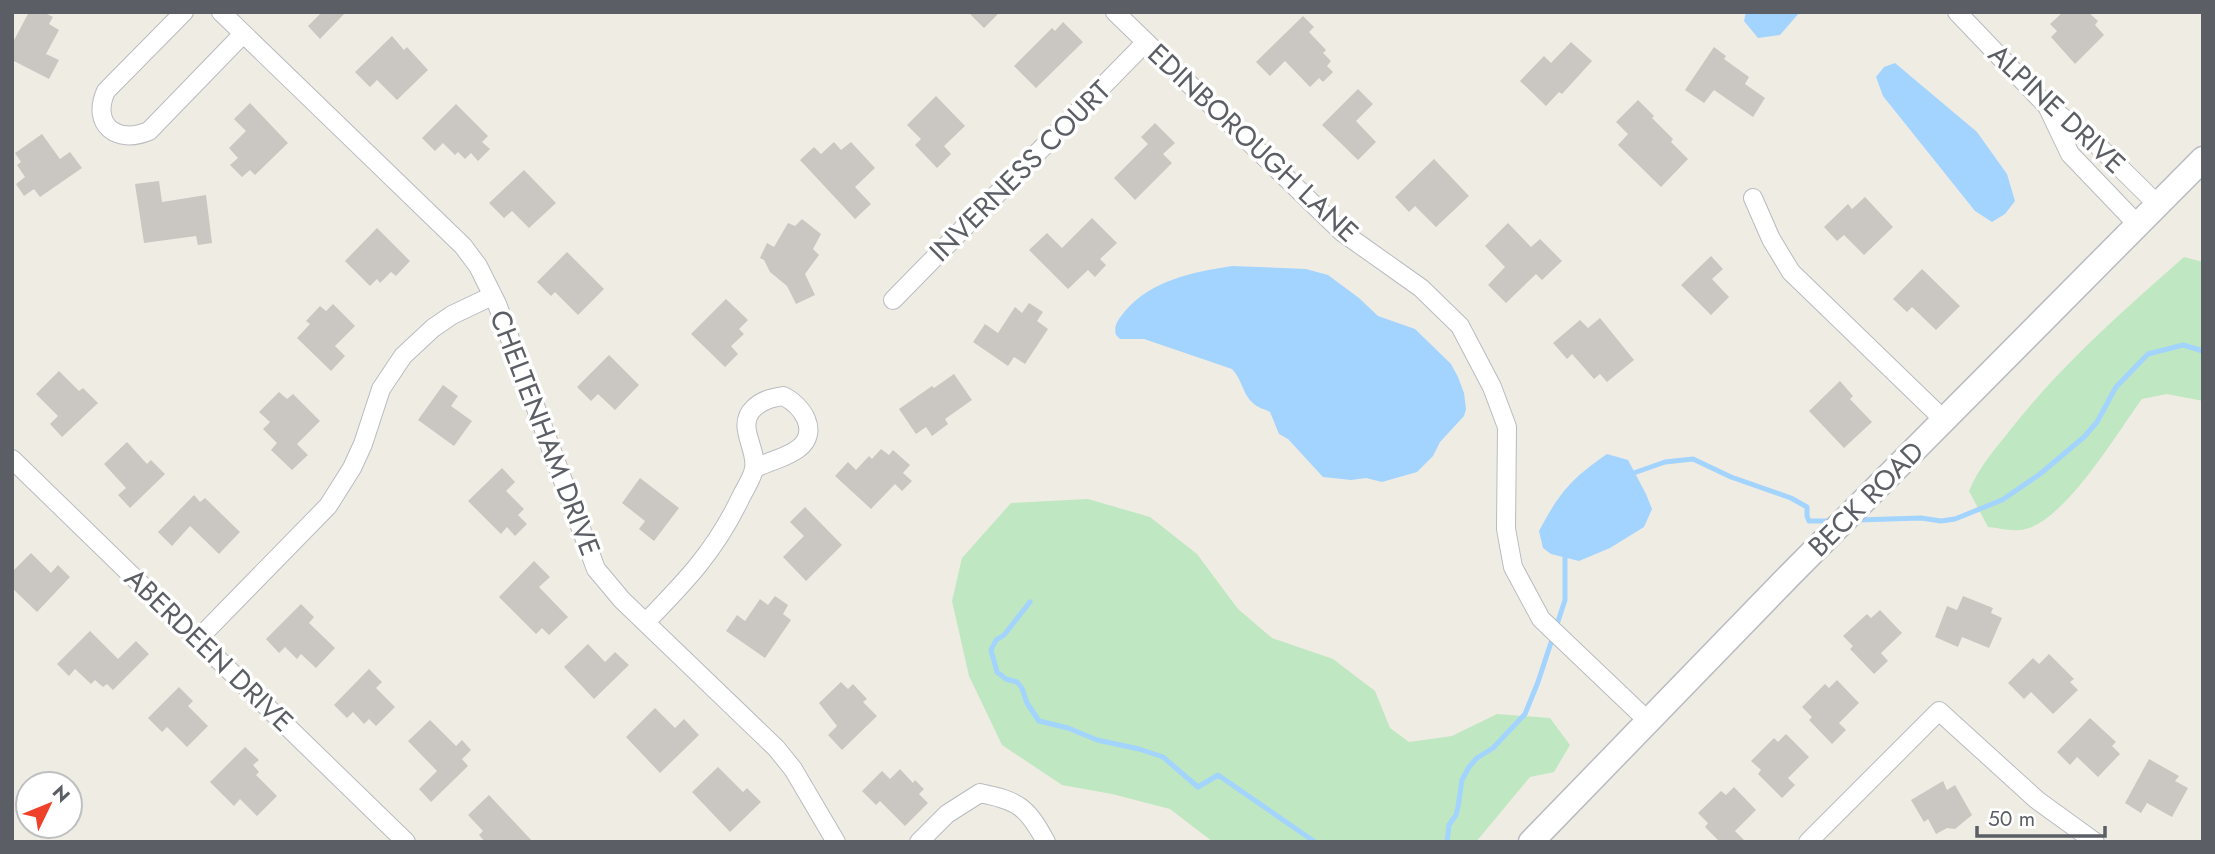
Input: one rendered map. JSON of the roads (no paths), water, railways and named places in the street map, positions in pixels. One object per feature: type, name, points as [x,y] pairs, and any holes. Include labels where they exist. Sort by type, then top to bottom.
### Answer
[{"type":"main road","name":"BECK ROAD","points":[[1531,842],[2203,159]]},
{"type":"street","points":[[184,12],[106,91],[101,102],[102,116],[109,128],[119,136],[134,137],[149,131],[243,34]]},
{"type":"street","name":"CHELTENHAM DRIVE","points":[[221,12],[463,246],[478,266],[492,296],[596,569],[622,600],[776,748],[793,769],[836,842]]},
{"type":"street","name":"EDINBOROUGH LANE","points":[[1115,12],[1342,232],[1421,288],[1460,326],[1492,387],[1507,427],[1506,529],[1513,566],[1541,619],[1648,721]]},
{"type":"street","name":"ALPINE DRIVE","points":[[1957,12],[2046,105],[2088,136],[2158,205]]},
{"type":"street","name":"INVERNESS COURT","points":[[893,300],[1146,42]]},
{"type":"street","points":[[2046,105],[2070,154],[2138,225]]},
{"type":"street","points":[[1753,198],[1771,239],[1791,272],[1944,420]]},
{"type":"street","points":[[198,639],[328,506],[352,468],[363,444],[381,389],[403,356],[433,328],[452,315],[492,296]]},
{"type":"street","name":"ABERDEEN DRIVE","points":[[12,459],[406,842]]},
{"type":"street","points":[[646,622],[692,575],[715,545],[754,469]]},
{"type":"street","points":[[1808,842],[1939,711],[2037,800],[2095,842]]},
{"type":"street","points":[[919,842],[947,814],[980,793],[1010,800],[1033,819],[1046,842]]},
{"type":"water","points":[[1746,12],[1800,12],[1780,35],[1758,38],[1744,21]]},
{"type":"water","points":[[1895,63],[1977,132],[2007,174],[2015,201],[2005,214],[1992,222],[1975,211],[1883,96],[1876,77],[1884,67]]},
{"type":"water","points":[[1232,266],[1306,269],[1328,275],[1378,316],[1415,329],[1451,364],[1464,393],[1464,416],[1417,472],[1382,482],[1366,478],[1351,480],[1323,477],[1288,439],[1279,434],[1270,412],[1250,401],[1232,369],[1144,339],[1120,339],[1116,335],[1116,325],[1125,311],[1148,292],[1174,279]]},
{"type":"water","points":[[1607,454],[1628,460],[1646,494],[1652,509],[1644,527],[1610,548],[1579,561],[1551,554],[1543,548],[1539,531],[1546,518],[1567,487]]},
{"type":"waterway","points":[[1858,520],[1921,518],[1941,521],[1955,519],[2002,500],[2040,474],[2084,437],[2097,422],[2116,387],[2148,354],[2183,345],[2203,351]]},
{"type":"waterway","points":[[1628,475],[1665,462],[1693,459],[1731,477],[1791,498],[1807,507],[1809,521],[1831,521]]},
{"type":"waterway","points":[[1447,842],[1449,825],[1458,807],[1462,780],[1469,767],[1493,748],[1525,714],[1565,600],[1565,558],[1568,553]]},
{"type":"waterway","points":[[1030,602],[1004,635],[996,640],[991,650],[997,672],[1006,679],[1017,682],[1039,721],[1163,757],[1198,787],[1218,775],[1315,842]]}]
